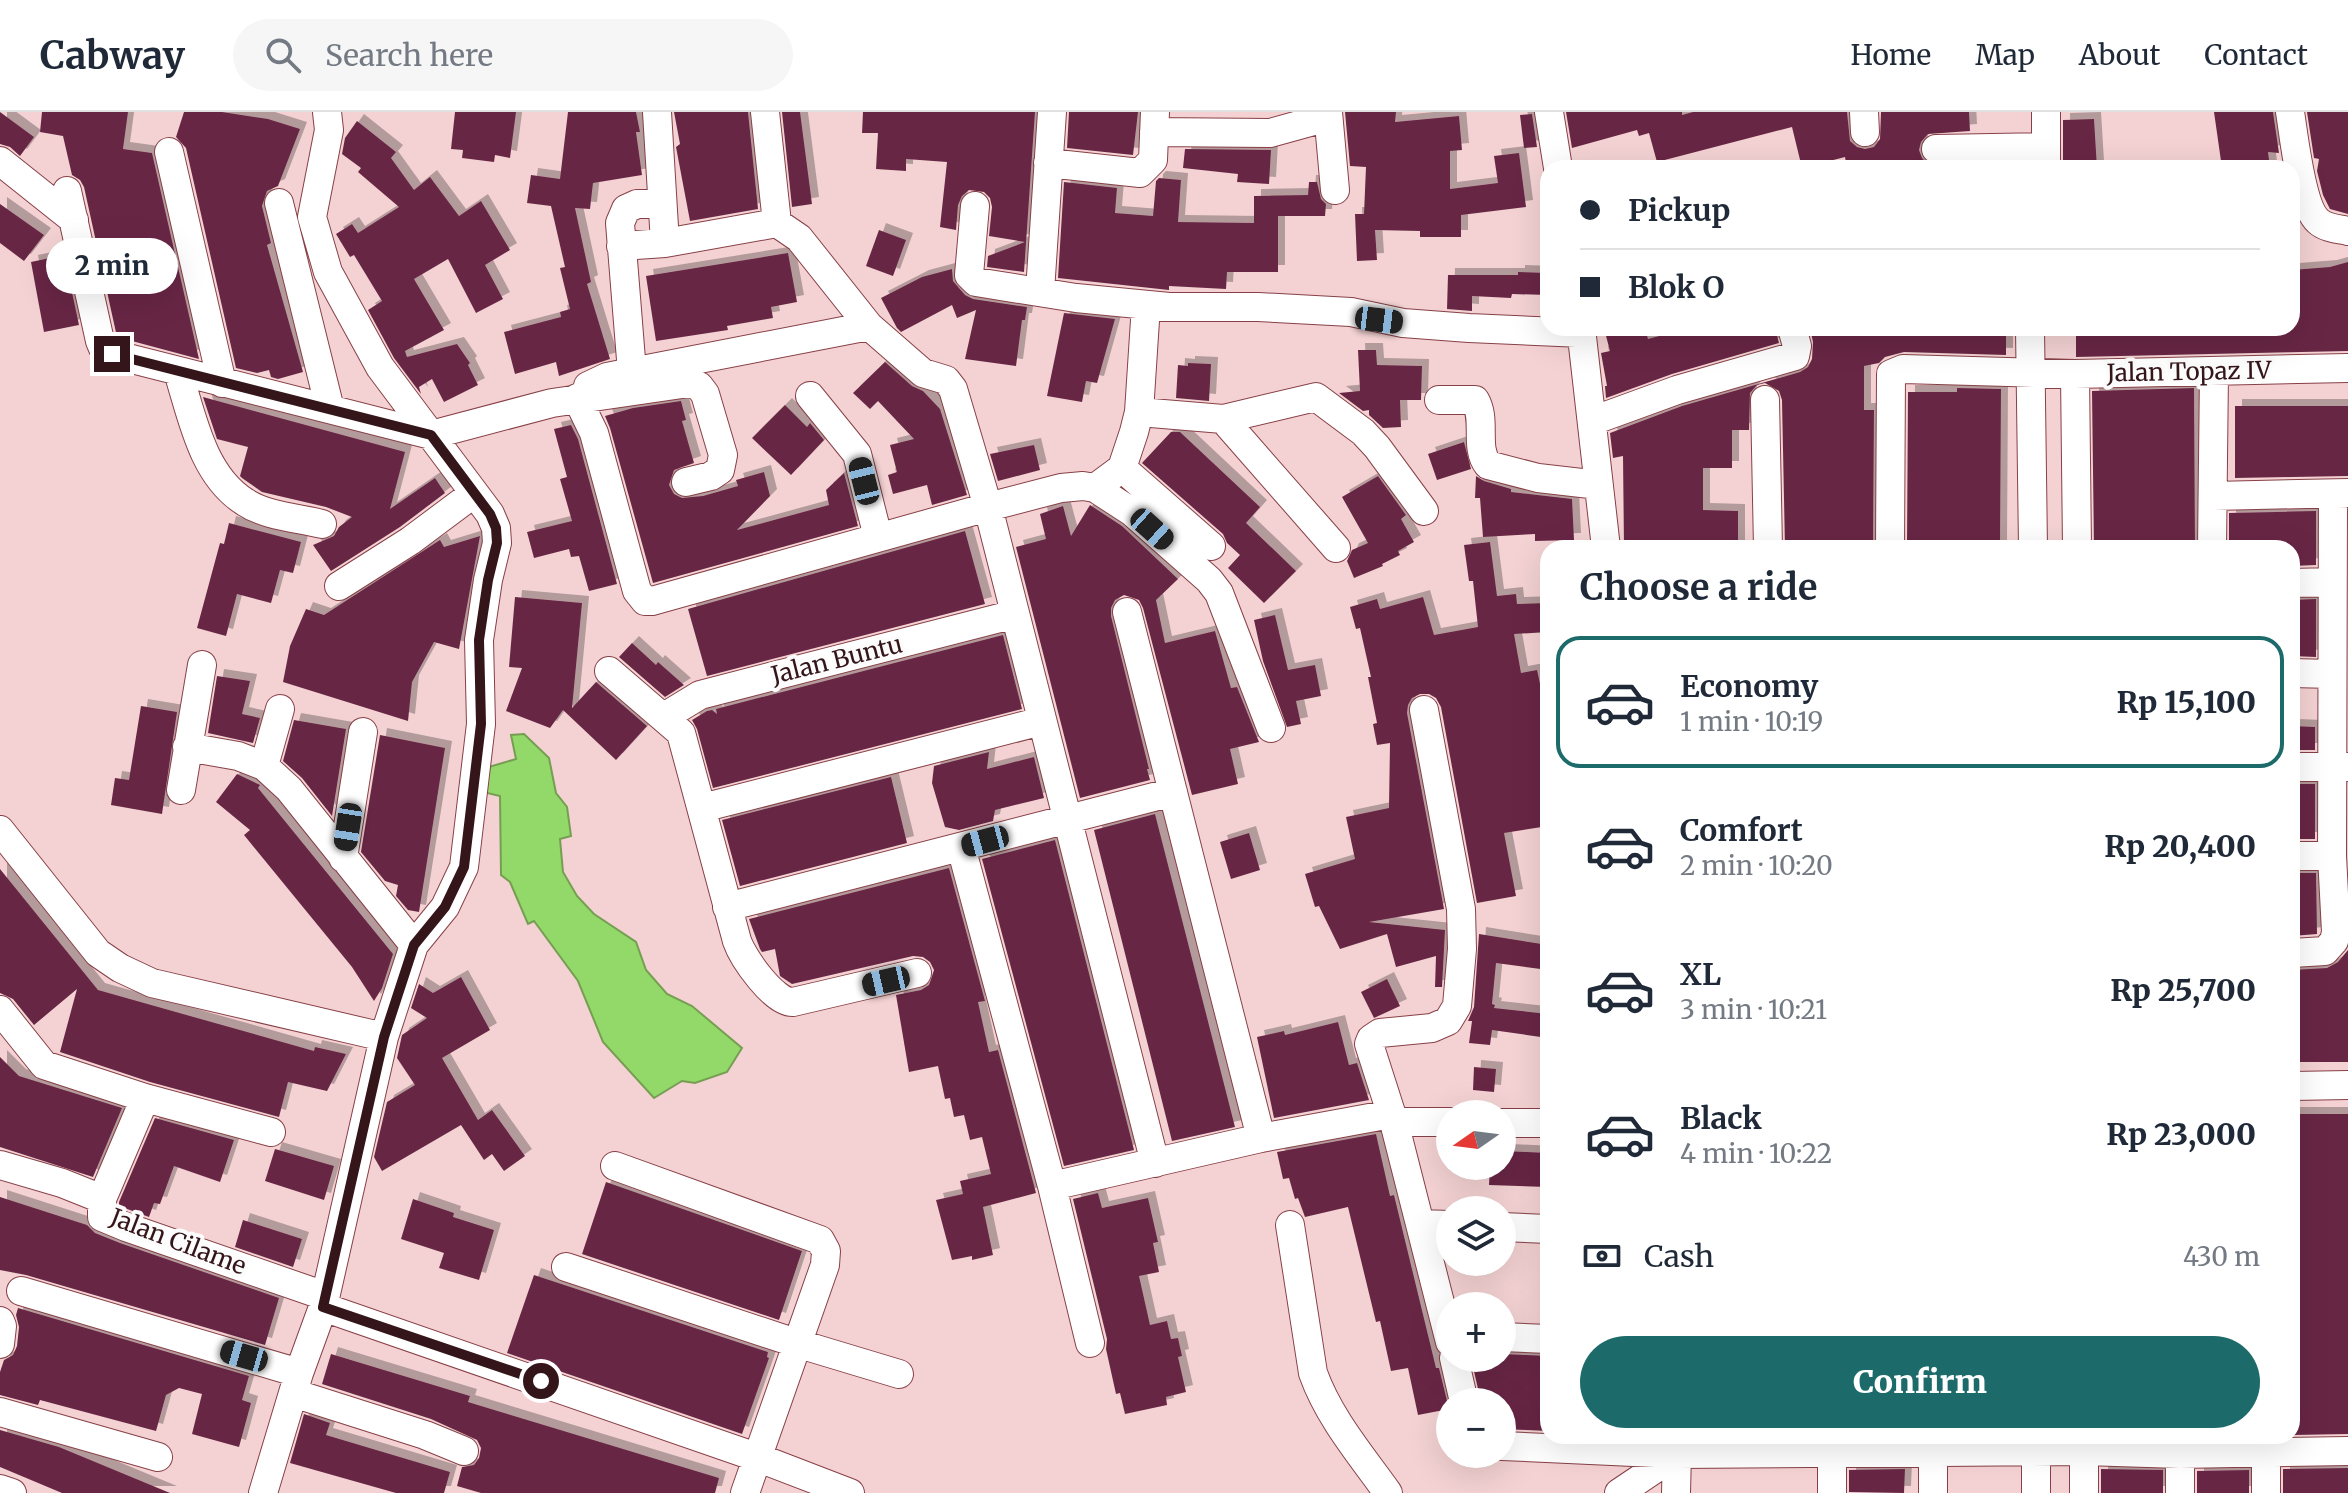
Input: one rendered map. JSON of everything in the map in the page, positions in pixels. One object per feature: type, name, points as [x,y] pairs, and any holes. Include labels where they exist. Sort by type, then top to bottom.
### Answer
[{"type":"street","points":[[263,1493],[324,1301],[384,1037],[414,945],[445,907],[464,867],[481,724],[479,640],[497,543],[496,528],[490,514],[380,367],[328,272],[312,217],[329,130],[327,112]]},
{"type":"street","points":[[657,112],[665,243]]},
{"type":"street","points":[[765,112],[777,223]]},
{"type":"street","points":[[1040,291],[1052,112]]},
{"type":"street","points":[[1549,112],[1557,160]]},
{"type":"street","points":[[1936,149],[2046,157],[2046,112]]},
{"type":"street","points":[[2290,112],[2299,160]]},
{"type":"street","points":[[1048,163],[1140,173],[1153,160],[1155,122],[1270,133],[1328,114],[1335,190]]},
{"type":"street","points":[[169,152],[222,383]]},
{"type":"street","points":[[0,161],[74,220]]},
{"type":"street","points":[[2300,164],[2308,206],[2323,225],[2348,231]]},
{"type":"street","points":[[67,191],[103,348],[112,354],[431,435],[577,398],[689,383],[699,386],[705,394],[723,455],[720,470],[711,476],[686,482]]},
{"type":"street","points":[[279,203],[330,409]]},
{"type":"street","points":[[632,372],[620,223],[626,209],[637,204],[662,203]]},
{"type":"street","points":[[975,206],[969,275],[976,282],[1076,298],[1146,305],[1351,312],[1403,323],[1540,328]]},
{"type":"street","points":[[621,246],[665,243],[777,223],[799,238],[869,326],[923,373],[946,380],[953,389],[988,507],[1155,1163]]},
{"type":"street","points":[[1095,488],[1122,468],[1139,412],[1146,305]]},
{"type":"street","points":[[577,398],[587,386],[607,377],[869,326]]},
{"type":"street","points":[[1583,336],[1605,540]]},
{"type":"street","points":[[1592,421],[1677,390],[1795,356],[1794,336]]},
{"type":"street","points":[[2030,336],[2033,540]]},
{"type":"street","name":"Jalan Topaz IV","points":[[1890,540],[1891,374],[1903,369],[2075,374],[2348,368]]},
{"type":"street","points":[[178,372],[201,443],[220,479],[245,502],[267,511],[322,524]]},
{"type":"street","points":[[2212,540],[2214,372]]},
{"type":"street","points":[[2075,374],[2077,540]]},
{"type":"street","points":[[810,396],[857,454],[878,537]]},
{"type":"street","points":[[1139,412],[1223,419],[1316,397],[1363,432],[1424,511]]},
{"type":"street","points":[[577,398],[594,433],[637,591],[645,601],[1061,488],[1095,488],[1132,512],[1209,580],[1219,593],[1271,728]]},
{"type":"street","points":[[1439,400],[1475,400],[1481,414],[1482,455],[1488,465],[1538,478],[1599,485]]},
{"type":"street","points":[[1765,400],[1768,540]]},
{"type":"street","points":[[1223,419],[1336,548]]},
{"type":"street","points":[[1122,468],[1211,546]]},
{"type":"street","points":[[2213,496],[2341,493],[2332,582],[2332,674],[2340,767],[2332,856],[2336,932],[2334,941],[2325,951],[2300,953]]},
{"type":"street","points":[[339,586],[410,541],[473,494]]},
{"type":"street","points":[[2300,583],[2332,582]]},
{"type":"street","points":[[1127,612],[1261,1138]]},
{"type":"street","name":"Jalan Buntu","points":[[664,717],[700,695],[1015,614]]},
{"type":"street","points":[[181,790],[202,665]]},
{"type":"street","points":[[609,671],[681,733],[741,951],[775,995],[786,1002],[917,973]]},
{"type":"street","points":[[2300,673],[2332,674]]},
{"type":"street","points":[[264,766],[280,709]]},
{"type":"street","points":[[1424,710],[1461,909],[1462,949],[1457,1006],[1448,1021],[1432,1028],[1380,1033],[1371,1039],[1370,1048],[1393,1118],[1437,1292]]},
{"type":"street","points":[[702,808],[1042,721]]},
{"type":"street","points":[[343,858],[363,732]]},
{"type":"street","points":[[187,747],[238,756],[264,766],[289,789],[414,945]]},
{"type":"street","points":[[2300,767],[2340,767]]},
{"type":"street","points":[[727,907],[1173,792]]},
{"type":"street","points":[[0,830],[98,953],[120,968],[152,983],[384,1037]]},
{"type":"street","points":[[961,847],[1052,1186],[1090,1343]]},
{"type":"street","points":[[2300,856],[2332,856]]},
{"type":"street","points":[[0,1010],[44,1065],[145,1098],[271,1132]]},
{"type":"street","points":[[2300,1086],[2348,1085]]},
{"type":"street","points":[[102,1199],[145,1098]]},
{"type":"street","points":[[1052,1186],[1261,1138],[1393,1118],[1436,1121]]},
{"type":"street","points":[[1516,1123],[1540,1123]]},
{"type":"street","name":"Jalan Cilame","points":[[0,1165],[62,1183],[102,1199],[102,1217],[324,1301]]},
{"type":"street","points":[[615,1166],[820,1240],[826,1251],[825,1265],[745,1493]]},
{"type":"street","points":[[1420,1224],[1436,1225]]},
{"type":"street","points":[[1290,1225],[1313,1373],[1319,1391],[1328,1410],[1388,1493]]},
{"type":"street","points":[[1516,1228],[1540,1229]]},
{"type":"street","points":[[566,1267],[899,1374]]},
{"type":"street","points":[[21,1291],[296,1383],[464,1451]]},
{"type":"street","points":[[324,1301],[850,1493]]},
{"type":"street","points":[[0,1321],[0,1344]]},
{"type":"street","points":[[1516,1338],[1540,1339]]},
{"type":"street","points":[[0,1412],[158,1457]]},
{"type":"street","points":[[2036,1444],[2036,1493]]},
{"type":"street","points":[[2084,1444],[2084,1493]]},
{"type":"street","points":[[2266,1444],[2266,1493]]},
{"type":"street","points":[[1516,1447],[1677,1454],[1717,1445],[2266,1444],[2348,1451]]},
{"type":"street","points":[[1832,1445],[1832,1493]]},
{"type":"street","points":[[1933,1445],[1933,1493]]},
{"type":"street","points":[[2180,1445],[2180,1493]]},
{"type":"street","points":[[1619,1493],[1677,1454]]},
{"type":"street","points":[[1676,1493],[1677,1454]]},
{"type":"street","points":[[0,1489],[12,1493]]},
{"type":"shaded area","points":[[524,734],[549,758],[556,793],[567,807],[571,836],[560,839],[563,872],[577,896],[594,914],[636,942],[646,970],[667,994],[692,1006],[742,1048],[727,1072],[695,1083],[682,1081],[654,1098],[603,1042],[578,981],[534,921],[528,924],[510,882],[501,875],[500,796],[487,793],[482,769],[516,759],[511,735]]},
{"type":"building","points":[[0,112],[34,137],[20,156],[10,147],[0,144]]},
{"type":"building","points":[[42,112],[128,112],[123,149],[152,153],[199,359],[117,337],[84,187],[72,175],[63,136],[40,132]]},
{"type":"building","points":[[184,112],[222,112],[268,119],[300,129],[278,186],[267,191],[262,206],[271,243],[267,245],[303,372],[278,379],[271,377],[269,370],[257,373],[236,368],[186,148],[176,137]]},
{"type":"building","points":[[455,112],[516,112],[510,158],[495,155],[494,162],[462,158],[463,150],[451,149]]},
{"type":"building","points":[[568,112],[636,112],[640,132],[636,132],[642,175],[593,183],[590,209],[575,208],[591,282],[587,284],[610,359],[559,376],[556,362],[515,374],[504,332],[561,317],[560,312],[570,309],[560,268],[565,267],[551,206],[527,203],[531,175],[560,179]]},
{"type":"building","points":[[674,112],[748,112],[758,209],[690,221],[676,147],[680,144]]},
{"type":"building","points":[[782,112],[800,112],[812,204],[792,207]]},
{"type":"building","points":[[863,112],[1035,112],[1024,272],[987,267],[988,256],[1025,242],[989,236],[992,207],[990,198],[984,192],[969,190],[962,196],[956,230],[940,227],[947,162],[906,159],[906,171],[876,169],[878,133],[862,133]]},
{"type":"building","points":[[1069,112],[1138,112],[1133,155],[1067,148]]},
{"type":"building","points":[[1345,112],[1396,112],[1395,122],[1459,116],[1462,150],[1450,151],[1450,189],[1498,183],[1494,156],[1519,153],[1526,207],[1461,215],[1461,237],[1420,237],[1420,231],[1375,230],[1377,260],[1357,261],[1355,214],[1364,214],[1366,167],[1350,166]]},
{"type":"building","points":[[1566,112],[1682,112],[1682,115],[1693,112],[1847,112],[1850,141],[1865,149],[1874,147],[1880,139],[1881,112],[1969,112],[1970,131],[1928,134],[1919,150],[1924,160],[1846,160],[1845,157],[1800,160],[1792,127],[1665,160],[1656,160],[1649,133],[1639,136],[1637,130],[1572,148]]},
{"type":"building","points":[[2214,112],[2273,112],[2279,153],[2268,152],[2269,160],[2221,160]]},
{"type":"building","points":[[2307,112],[2348,112],[2348,214],[2330,209],[2323,195],[2317,171],[2319,159],[2314,158]]},
{"type":"building","points":[[1532,114],[1537,147],[1524,148],[1520,115]]},
{"type":"building","points":[[2094,119],[2097,160],[2063,160],[2063,120]]},
{"type":"building","points":[[357,121],[396,152],[391,158],[414,190],[430,177],[459,216],[481,201],[510,250],[485,265],[503,299],[476,313],[448,259],[414,279],[444,330],[405,351],[407,357],[457,344],[470,363],[468,365],[478,385],[444,402],[432,379],[419,387],[421,394],[394,358],[368,310],[382,301],[354,255],[350,257],[336,234],[352,224],[358,233],[399,207],[358,172],[361,168],[342,154],[345,138]]},
{"type":"building","points":[[1185,149],[1271,150],[1269,184],[1237,182],[1238,174],[1183,168]]},
{"type":"building","points":[[1159,178],[1181,180],[1178,222],[1254,223],[1254,196],[1308,195],[1309,182],[1317,182],[1321,199],[1326,204],[1325,216],[1278,216],[1278,272],[1227,272],[1226,289],[1169,286],[1169,290],[1058,278],[1064,182],[1117,188],[1115,213],[1153,216],[1156,181]]},
{"type":"building","points":[[0,204],[44,235],[24,261],[0,243]]},
{"type":"building","points":[[879,230],[906,240],[893,276],[866,266]]},
{"type":"building","points":[[788,253],[797,302],[771,307],[773,318],[727,326],[728,330],[656,341],[646,276]]},
{"type":"building","points":[[64,255],[79,325],[44,332],[31,262]]},
{"type":"building","points":[[2348,262],[2348,351],[2076,357],[2076,336],[2300,336],[2300,269]]},
{"type":"building","points":[[952,269],[953,281],[965,295],[973,299],[1027,307],[1025,320],[1022,320],[1016,366],[965,359],[976,310],[957,318],[952,305],[901,332],[897,328],[881,298],[922,277]]},
{"type":"building","points":[[1518,272],[1540,273],[1540,295],[1512,294],[1511,298],[1472,296],[1472,311],[1447,309],[1448,275],[1518,275]]},
{"type":"building","points":[[1064,313],[1115,319],[1097,383],[1086,381],[1082,402],[1047,396]]},
{"type":"building","points":[[1606,336],[1647,336],[1648,339],[1659,336],[1777,336],[1779,343],[1672,374],[1606,398],[1601,353],[1610,351]]},
{"type":"building","points":[[1812,336],[2006,336],[2006,355],[1904,352],[1864,366],[1864,410],[1874,410],[1873,540],[1785,540],[1782,400],[1779,391],[1765,383],[1757,385],[1750,393],[1749,430],[1732,430],[1732,468],[1703,468],[1703,510],[1738,511],[1738,540],[1624,540],[1623,456],[1613,458],[1610,433],[1682,406],[1800,372],[1808,367],[1812,359]]},
{"type":"building","points":[[1358,350],[1376,350],[1377,365],[1422,366],[1421,400],[1400,400],[1401,427],[1383,428],[1369,415],[1369,410],[1363,411],[1339,393],[1360,391]]},
{"type":"building","points":[[885,362],[912,386],[923,391],[940,409],[967,495],[932,505],[927,485],[893,494],[888,475],[897,472],[890,445],[914,439],[878,401],[870,409],[853,393]]},
{"type":"building","points":[[1188,363],[1211,364],[1209,401],[1176,398],[1178,365],[1188,366]]},
{"type":"building","points":[[1957,388],[2001,389],[2000,540],[1907,540],[1908,392],[1957,392]]},
{"type":"building","points":[[2194,388],[2195,540],[2094,540],[2092,391]]},
{"type":"building","points":[[203,397],[405,452],[390,509],[435,478],[445,493],[400,527],[331,571],[313,545],[334,536],[339,527],[352,517],[326,507],[262,492],[242,478],[248,447],[217,439]]},
{"type":"building","points":[[681,401],[686,420],[682,421],[694,463],[674,470],[669,485],[674,494],[682,498],[703,496],[738,486],[736,480],[764,472],[770,496],[737,530],[829,505],[826,490],[844,473],[858,526],[653,583],[605,416],[633,408]]},
{"type":"building","points":[[785,405],[807,427],[810,423],[824,440],[791,475],[752,438]]},
{"type":"building","points":[[2235,406],[2348,406],[2348,476],[2235,478]]},
{"type":"building","points":[[571,425],[578,439],[617,584],[589,591],[579,556],[571,557],[569,549],[534,558],[527,532],[572,521],[560,479],[567,477],[554,429]]},
{"type":"building","points":[[1171,432],[1180,432],[1260,507],[1246,523],[1296,571],[1264,603],[1228,568],[1240,555],[1227,543],[1223,534],[1142,463]]},
{"type":"building","points":[[1464,442],[1471,469],[1437,480],[1428,454]]},
{"type":"building","points":[[1034,445],[1040,470],[998,481],[990,454]]},
{"type":"building","points":[[1378,476],[1406,515],[1401,519],[1414,542],[1398,551],[1400,555],[1383,566],[1354,578],[1347,561],[1352,550],[1368,543],[1342,497]]},
{"type":"building","points":[[1476,476],[1511,489],[1511,492],[1572,499],[1574,540],[1535,541],[1535,534],[1483,537],[1480,498],[1475,498]]},
{"type":"building","points":[[1090,505],[1122,526],[1178,579],[1156,600],[1165,643],[1215,631],[1231,688],[1237,687],[1259,742],[1230,749],[1238,784],[1192,795],[1143,608],[1139,600],[1124,595],[1115,600],[1111,616],[1150,780],[1080,798],[1016,547],[1046,539],[1040,514],[1063,506],[1071,536]]},
{"type":"building","points":[[2316,511],[2316,565],[2300,566],[2300,540],[2229,540],[2229,513]]},
{"type":"building","points":[[229,523],[301,542],[293,573],[280,570],[271,603],[237,594],[226,636],[197,628],[220,543],[224,544]]},
{"type":"building","points":[[965,531],[985,604],[707,676],[688,609]]},
{"type":"building","points":[[480,536],[459,649],[434,642],[412,682],[408,721],[283,682],[290,646],[306,609],[324,615],[440,540],[444,547]]},
{"type":"building","points":[[1490,542],[1497,596],[1516,594],[1517,604],[1540,603],[1540,632],[1514,634],[1521,673],[1537,670],[1540,684],[1540,827],[1504,833],[1516,896],[1477,903],[1441,707],[1436,698],[1429,694],[1412,698],[1407,713],[1444,909],[1369,922],[1445,930],[1442,987],[1435,987],[1436,956],[1396,967],[1387,934],[1340,949],[1319,906],[1315,907],[1305,874],[1355,859],[1346,817],[1389,808],[1390,743],[1377,745],[1373,724],[1377,723],[1368,677],[1371,677],[1360,628],[1356,629],[1350,607],[1377,599],[1380,609],[1423,597],[1434,635],[1478,627],[1473,581],[1469,581],[1464,545]]},
{"type":"building","points":[[515,597],[582,603],[572,708],[596,682],[647,726],[616,760],[563,710],[550,728],[506,711],[522,668],[509,667]]},
{"type":"building","points":[[2316,599],[2316,657],[2300,656],[2300,600]]},
{"type":"building","points":[[1275,615],[1288,670],[1315,665],[1321,696],[1296,701],[1301,724],[1287,727],[1263,661],[1254,620]]},
{"type":"building","points":[[1003,635],[1022,709],[713,788],[692,720],[707,711],[717,714],[716,709]]},
{"type":"building","points":[[632,643],[684,685],[665,697],[619,657]]},
{"type":"building","points":[[217,676],[250,681],[242,714],[260,718],[253,743],[208,733]]},
{"type":"building","points":[[141,706],[177,712],[162,814],[111,805],[115,778],[129,780]]},
{"type":"building","points":[[294,720],[346,729],[332,816],[302,778],[283,761]]},
{"type":"building","points":[[2300,726],[2315,727],[2315,750],[2300,750]]},
{"type":"building","points":[[380,735],[445,748],[419,912],[408,910],[396,896],[398,885],[385,881],[361,852]]},
{"type":"building","points":[[989,752],[987,769],[1034,757],[1044,798],[995,810],[993,821],[959,830],[945,827],[932,783],[934,766]]},
{"type":"building","points":[[237,774],[260,785],[258,788],[393,954],[382,988],[374,1001],[352,967],[244,835],[250,830],[216,802]]},
{"type":"building","points":[[891,777],[907,843],[740,886],[722,820]]},
{"type":"building","points":[[2300,784],[2315,784],[2315,839],[2300,839]]},
{"type":"building","points":[[1155,814],[1235,1127],[1172,1141],[1094,830]]},
{"type":"building","points":[[1249,833],[1260,870],[1231,879],[1220,842]]},
{"type":"building","points":[[1055,840],[1134,1150],[1064,1166],[982,859]]},
{"type":"building","points":[[949,868],[985,1001],[978,1002],[989,1052],[998,1050],[1036,1193],[983,1207],[993,1255],[972,1260],[972,1256],[952,1260],[936,1200],[963,1194],[960,1181],[991,1174],[982,1137],[970,1140],[964,1115],[954,1117],[950,1098],[945,1099],[938,1066],[909,1072],[896,995],[921,990],[929,985],[934,970],[930,962],[913,956],[792,984],[780,976],[775,949],[762,952],[760,949],[749,919]]},
{"type":"building","points":[[0,869],[98,990],[314,1051],[315,1047],[346,1054],[327,1091],[288,1082],[279,1117],[150,1082],[60,1052],[77,989],[34,1025],[13,999],[0,993]]},
{"type":"building","points":[[2300,873],[2316,873],[2317,934],[2300,935]]},
{"type":"building","points":[[1479,934],[1540,944],[1540,969],[1496,963],[1492,1004],[1494,1008],[1540,1013],[1540,1037],[1492,1030],[1490,1045],[1469,1043],[1472,1021],[1468,1021],[1474,1007]]},
{"type":"building","points":[[2348,950],[2348,1062],[2300,1062],[2300,970],[2327,968],[2338,962]]},
{"type":"building","points":[[461,977],[490,1030],[442,1058],[478,1120],[492,1110],[525,1156],[504,1171],[492,1154],[484,1160],[461,1125],[382,1171],[374,1157],[387,1102],[415,1085],[397,1058],[402,1035],[427,1018],[411,1008],[419,984],[433,993]]},
{"type":"building","points":[[1387,979],[1400,1006],[1374,1018],[1361,992]]},
{"type":"building","points":[[1338,1022],[1349,1065],[1357,1063],[1369,1100],[1274,1118],[1257,1037],[1284,1031],[1285,1035]]},
{"type":"building","points":[[0,1057],[19,1076],[122,1108],[93,1177],[0,1147]]},
{"type":"building","points":[[1474,1067],[1496,1069],[1494,1092],[1473,1090]]},
{"type":"building","points":[[2300,1114],[2348,1114],[2348,1434],[2300,1435]]},
{"type":"building","points":[[155,1118],[234,1140],[220,1182],[174,1166],[160,1204],[154,1203],[149,1217],[119,1206],[119,1202]]},
{"type":"building","points":[[1376,1134],[1390,1196],[1394,1195],[1436,1372],[1440,1372],[1444,1388],[1436,1388],[1436,1412],[1418,1415],[1408,1368],[1391,1371],[1348,1207],[1305,1217],[1298,1198],[1295,1199],[1289,1178],[1283,1179],[1277,1152]]},
{"type":"building","points":[[275,1149],[334,1166],[324,1200],[265,1181]]},
{"type":"building","points":[[1516,1152],[1540,1153],[1540,1187],[1489,1185],[1489,1180],[1516,1180]]},
{"type":"building","points":[[606,1182],[802,1251],[779,1320],[582,1254]]},
{"type":"building","points":[[1098,1193],[1102,1208],[1148,1198],[1158,1242],[1153,1243],[1159,1272],[1139,1276],[1150,1325],[1167,1321],[1171,1339],[1178,1338],[1182,1356],[1178,1357],[1186,1392],[1166,1397],[1167,1405],[1125,1414],[1120,1393],[1116,1394],[1106,1349],[1107,1339],[1073,1199]]},
{"type":"building","points":[[0,1197],[87,1225],[95,1233],[120,1243],[279,1298],[265,1345],[0,1270]]},
{"type":"building","points":[[413,1199],[454,1213],[453,1217],[494,1230],[479,1280],[439,1268],[444,1253],[401,1239]]},
{"type":"building","points":[[243,1220],[302,1239],[293,1267],[235,1247]]},
{"type":"building","points":[[534,1275],[768,1352],[769,1358],[742,1434],[507,1353]]},
{"type":"building","points":[[18,1308],[249,1376],[242,1400],[251,1403],[239,1447],[192,1434],[202,1394],[179,1388],[166,1395],[156,1431],[40,1400],[38,1405],[0,1395],[0,1372],[4,1360],[13,1355],[17,1346]]},
{"type":"building","points":[[331,1354],[470,1396],[468,1402],[719,1478],[715,1493],[481,1493],[457,1486],[462,1467],[474,1465],[479,1458],[481,1448],[477,1440],[431,1419],[322,1384]]},
{"type":"building","points":[[1516,1355],[1540,1356],[1540,1431],[1516,1430],[1516,1388],[1478,1388],[1474,1372],[1516,1372]]},
{"type":"building","points":[[304,1414],[330,1423],[326,1435],[450,1472],[444,1493],[396,1493],[290,1463]]},
{"type":"building","points":[[0,1430],[59,1447],[170,1493],[62,1493],[0,1467]]},
{"type":"building","points":[[2348,1468],[2348,1493],[2283,1493],[2283,1469]]},
{"type":"building","points":[[1905,1469],[1904,1493],[1849,1492],[1849,1470]]},
{"type":"building","points":[[2101,1469],[2163,1470],[2163,1493],[2101,1493]]},
{"type":"building","points":[[2249,1470],[2249,1493],[2197,1493],[2197,1471]]},
{"type":"route","points":[[112,354],[431,435],[490,514],[496,528],[497,543],[479,640],[481,724],[464,867],[445,907],[414,945],[384,1037],[323,1307],[541,1381]]}]
